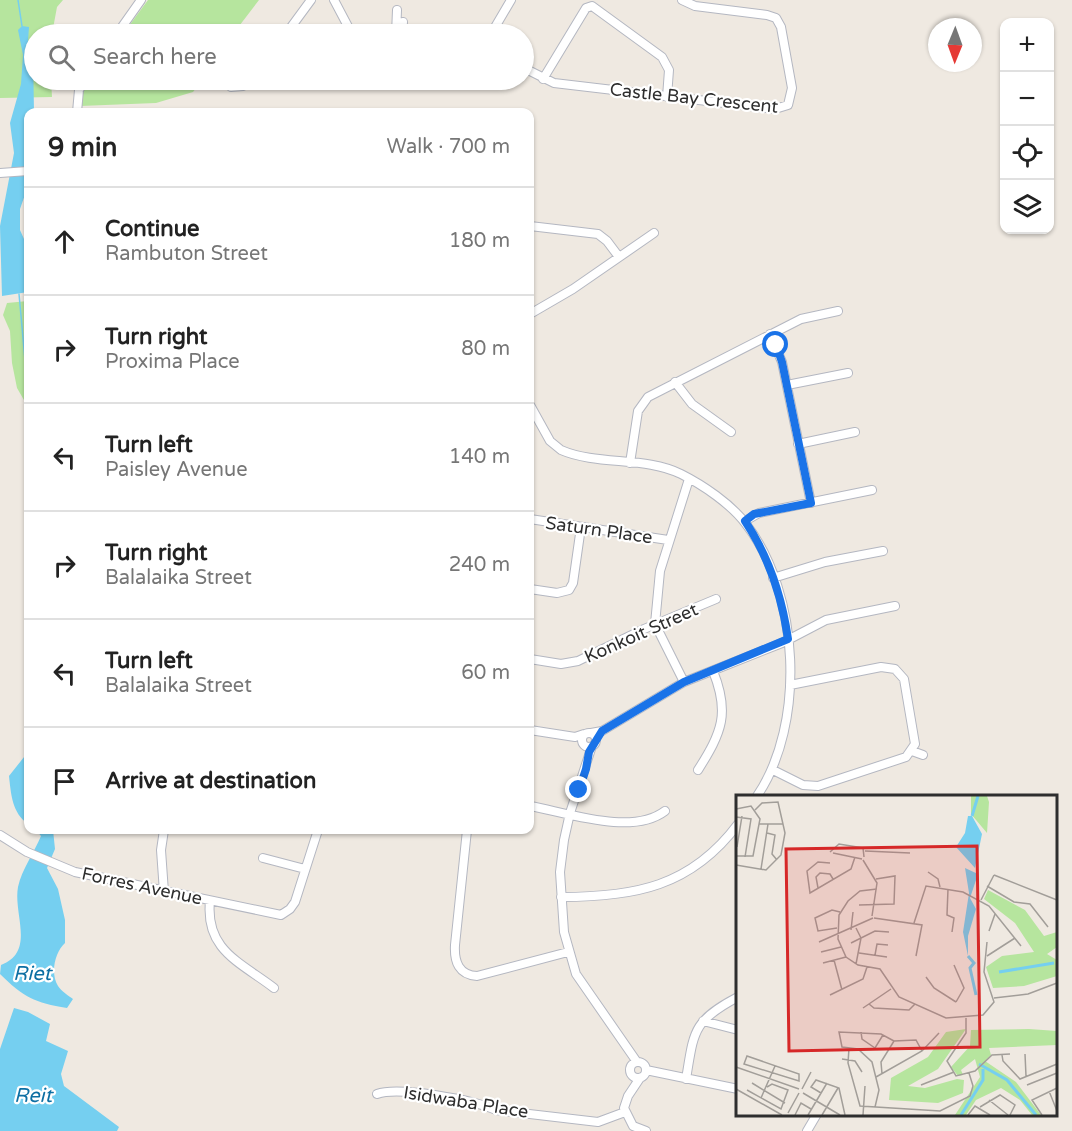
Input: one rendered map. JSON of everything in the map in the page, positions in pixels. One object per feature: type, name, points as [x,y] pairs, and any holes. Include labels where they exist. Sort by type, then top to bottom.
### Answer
[{"type":"street","points":[[124,24],[141,0]]},
{"type":"street","points":[[293,24],[311,0]]},
{"type":"street","points":[[333,0],[346,24]]},
{"type":"street","points":[[496,24],[512,0]]},
{"type":"street","name":"Castle Bay Crescent","points":[[534,74],[559,83],[667,97],[775,110],[788,105],[792,88],[779,22],[770,16],[695,6],[682,0]]},
{"type":"street","points":[[736,11],[737,0]]},
{"type":"street","points":[[543,79],[586,8],[593,6],[664,60],[669,73],[667,97]]},
{"type":"street","points":[[396,24],[397,10]]},
{"type":"street","points":[[77,108],[79,90]]},
{"type":"street","points":[[4,172],[24,171]]},
{"type":"street","points":[[534,226],[598,234],[608,241],[619,257]]},
{"type":"street","points":[[534,311],[654,233]]},
{"type":"street","points":[[630,463],[641,405],[648,397],[804,318],[838,311]]},
{"type":"street","points":[[770,334],[782,359],[811,503]]},
{"type":"street","points":[[787,385],[848,373]]},
{"type":"street","points":[[675,382],[692,404],[731,432]]},
{"type":"street","points":[[534,412],[550,441],[561,450],[663,468],[689,479],[745,521],[761,547],[773,578],[788,639],[790,685],[784,733],[773,770],[758,795]]},
{"type":"street","points":[[798,444],[855,432]]},
{"type":"street","points":[[684,682],[656,624],[660,571],[689,479]]},
{"type":"street","points":[[745,521],[754,514],[872,490]]},
{"type":"street","name":"Saturn Place","points":[[534,520],[668,540]]},
{"type":"street","points":[[534,590],[557,593],[569,590],[573,583],[581,527]]},
{"type":"street","points":[[773,578],[825,562],[883,550]]},
{"type":"street","name":"Konkoit Street","points":[[534,660],[561,664],[578,661],[716,599]]},
{"type":"street","points":[[641,1075],[581,982],[568,952],[561,897],[561,862],[570,813],[585,774],[589,742],[602,731],[684,682],[788,639],[826,620],[895,606]]},
{"type":"street","points":[[773,770],[803,785],[818,786],[902,758],[912,751],[915,735],[906,686],[903,675],[896,669],[881,668],[790,685]]},
{"type":"street","points":[[698,770],[714,744],[724,706],[722,692],[713,671]]},
{"type":"street","points":[[534,731],[575,737],[589,742]]},
{"type":"street","points":[[912,751],[923,754]]},
{"type":"street","points":[[534,807],[628,823],[647,821],[665,811]]},
{"type":"street","points":[[561,897],[614,897],[665,883],[692,869],[736,826]]},
{"type":"street","points":[[163,834],[161,850],[164,892]]},
{"type":"street","points":[[263,858],[305,868],[317,834]]},
{"type":"street","points":[[467,834],[454,945],[455,959],[459,968],[468,975],[477,976],[568,952]]},
{"type":"street","name":"Forres Avenue","points":[[0,835],[27,852],[83,874],[277,915],[290,909],[305,868]]},
{"type":"street","points":[[210,901],[209,925],[219,947],[274,988]]},
{"type":"street","points":[[686,1079],[695,1033],[714,1010],[736,999]]},
{"type":"street","points":[[703,1021],[736,1029]]},
{"type":"street","points":[[634,1065],[643,1064],[641,1075],[625,1102],[625,1112],[633,1126],[646,1131]]},
{"type":"street","points":[[641,1075],[656,1074],[736,1089]]},
{"type":"street","name":"Isidwaba Place","points":[[377,1094],[397,1090],[482,1104],[496,1110],[595,1122],[625,1112]]},
{"type":"green space","points":[[0,0],[63,0],[57,7],[54,24],[24,24],[24,90],[52,90],[52,97],[0,98]]},
{"type":"green space","points":[[148,0],[259,0],[241,24],[130,24]]},
{"type":"green space","points":[[83,90],[194,90],[156,103],[80,106]]},
{"type":"green space","points":[[24,301],[24,400],[17,388],[12,363],[10,331],[3,315],[7,303]]},
{"type":"water","points":[[24,26],[24,90],[34,90],[34,108],[24,108],[24,198],[20,209],[20,230],[24,239],[24,293],[2,296],[0,226],[14,153],[10,123],[21,84],[23,55],[18,30]]},
{"type":"water","points":[[24,757],[24,821],[15,809],[9,776]]},
{"type":"water","name":"Riet","points":[[39,834],[53,834],[55,849],[47,868],[58,889],[65,920],[65,943],[56,957],[54,975],[59,988],[73,999],[67,1008],[30,998],[0,974],[1,965],[12,959],[18,951],[21,931],[18,887],[41,836]]},
{"type":"water","name":"Reit","points":[[14,1008],[28,1012],[50,1024],[46,1041],[68,1051],[61,1074],[64,1086],[119,1127],[117,1131],[0,1131],[0,1049]]},
{"type":"waterway","name":"Riet","points":[[18,0],[22,26]]},
{"type":"waterway","name":"Riet","points":[[19,294],[24,349]]},
{"type":"route","points":[[579,790],[589,752],[602,731],[684,682],[788,639],[773,578],[761,547],[745,521],[754,514],[811,503],[782,362],[776,345]]}]
